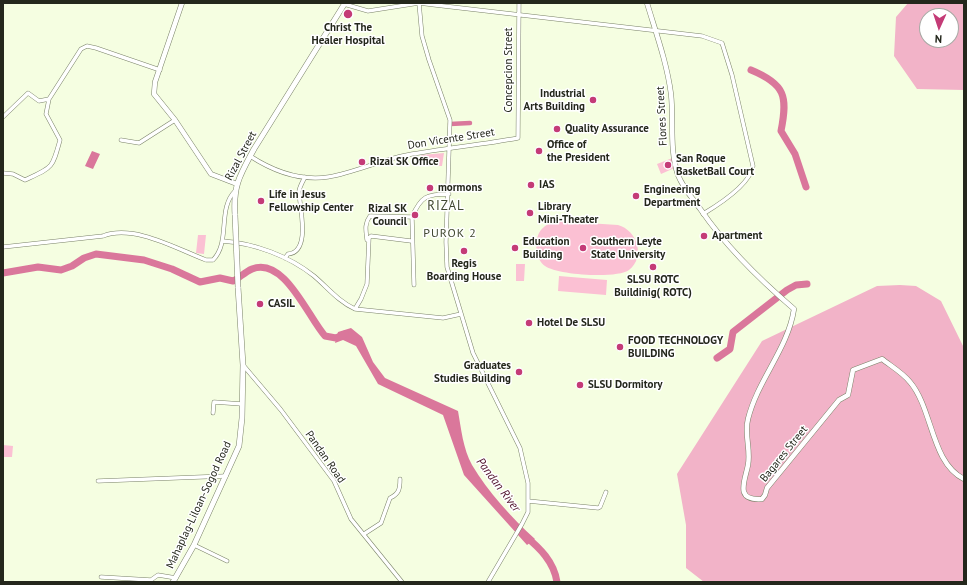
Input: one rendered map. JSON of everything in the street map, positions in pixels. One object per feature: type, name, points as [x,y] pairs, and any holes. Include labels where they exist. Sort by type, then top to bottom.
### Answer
[{"type":"main road","name":"Rizal Street","points":[[243,365],[238,287],[235,191],[250,156],[345,4]]},
{"type":"main road","name":"Mahaplag-Liloan-Sogod Road","points":[[174,580],[194,545],[239,446],[242,418],[243,365]]},
{"type":"street","points":[[182,3],[160,70],[154,94],[175,120],[211,174],[237,184]]},
{"type":"street","points":[[419,3],[422,36],[450,120],[448,150],[449,194],[446,242],[447,267],[473,353],[520,448],[528,483],[528,512],[488,582]]},
{"type":"street","points":[[345,4],[368,11],[419,3],[702,36],[722,43],[732,75],[751,156],[752,171],[741,185],[703,214]]},
{"type":"street","name":"Concepcion Street","points":[[518,138],[519,3]]},
{"type":"street","name":"Flores Street","points":[[647,3],[668,75],[671,95],[673,158],[678,176],[703,214],[746,266],[773,292]]},
{"type":"street","points":[[3,173],[13,174],[25,180],[53,164],[60,140],[46,114],[49,99],[81,49],[87,46],[160,70]]},
{"type":"street","points":[[3,117],[28,93],[39,101],[49,99]]},
{"type":"street","points":[[121,140],[139,143],[175,120]]},
{"type":"street","name":"Don Vicente Street","points":[[250,156],[275,170],[305,177],[328,177],[392,158],[518,138]]},
{"type":"street","points":[[285,258],[288,254],[294,253],[299,247],[303,226],[299,189],[305,177]]},
{"type":"street","points":[[3,247],[103,236],[112,232],[140,234],[206,260],[213,260],[218,255],[222,241],[229,197],[235,191]]},
{"type":"street","points":[[414,285],[412,217],[416,206],[424,197],[433,194],[449,194]]},
{"type":"street","points":[[355,309],[367,284],[366,221],[370,216],[412,217]]},
{"type":"street","points":[[367,241],[371,236],[412,241]]},
{"type":"street","points":[[222,241],[256,247],[285,258],[312,275],[342,303],[355,309],[443,318],[461,314]]},
{"type":"street","name":"Bagares Street","points":[[773,292],[794,309],[792,324],[778,356],[761,383],[748,420],[747,436],[749,455],[743,484],[743,492],[746,497],[754,500],[762,499],[767,488],[834,405],[848,395],[853,370],[882,359],[910,381],[923,405],[945,464],[964,479]]},
{"type":"street","name":"Pandan Road","points":[[243,365],[281,410],[334,481],[351,519],[402,582]]},
{"type":"street","points":[[213,413],[214,402],[242,404]]},
{"type":"street","points":[[98,481],[226,476]]},
{"type":"street","points":[[364,534],[381,523],[390,498],[396,495],[400,489],[400,479]]},
{"type":"street","points":[[528,501],[598,508],[600,507],[606,492]]},
{"type":"street","points":[[194,545],[227,561]]},
{"type":"street","points":[[101,577],[151,580],[158,575],[174,580]]},
{"type":"shaded area","points":[[908,3],[964,3],[964,90],[917,89],[894,56],[896,17]]},
{"type":"shaded area","points":[[92,151],[100,154],[93,169],[85,166]]},
{"type":"shaded area","points":[[444,153],[442,166],[421,166],[421,155]]},
{"type":"shaded area","name":"San Roque BasketBall Court","points":[[675,157],[679,166],[661,174],[657,164]]},
{"type":"shaded area","points":[[556,221],[618,225],[625,228],[630,232],[637,244],[637,258],[634,265],[629,270],[622,273],[600,275],[574,274],[562,272],[545,266],[538,256],[536,246],[537,237],[544,227]]},
{"type":"shaded area","points":[[198,235],[206,235],[204,254],[196,253]]},
{"type":"shaded area","points":[[516,264],[525,264],[524,281],[516,281]]},
{"type":"shaded area","points":[[559,276],[607,280],[606,295],[558,291]]},
{"type":"shaded area","points":[[877,286],[916,286],[941,301],[964,348],[964,582],[704,582],[686,568],[686,525],[677,474],[762,341]]},
{"type":"shaded area","points":[[351,328],[362,337],[373,362],[385,378],[458,411],[464,445],[469,459],[478,475],[501,504],[535,539],[527,545],[464,475],[443,415],[378,384],[356,346],[343,340],[335,343],[338,332]]},
{"type":"shaded area","points":[[3,445],[13,446],[12,457],[3,457]]},
{"type":"waterway","points":[[751,70],[771,81],[777,86],[781,93],[784,100],[781,131],[795,154],[806,187]]},
{"type":"waterway","points":[[450,124],[470,123]]},
{"type":"waterway","name":"Pandan River","points":[[3,273],[38,267],[61,270],[72,266],[84,258],[96,254],[144,260],[172,269],[200,282],[220,278],[233,281],[252,269],[264,267],[275,271],[285,279],[325,336],[336,338],[345,334]]},
{"type":"waterway","points":[[717,358],[730,349],[733,332],[787,290],[796,285],[807,284]]},
{"type":"waterway","name":"Pandan River","points":[[525,536],[546,556],[553,568],[557,582]]},
{"type":"place","name":"Christ The Healer Hospital","points":[[348,14]]},
{"type":"place","name":"Industrial Arts Building","points":[[593,100]]},
{"type":"place","name":"Quality Assurance","points":[[557,129]]},
{"type":"place","name":"Office of the President","points":[[539,151]]},
{"type":"place","name":"Rizal SK Office","points":[[362,162]]},
{"type":"place","name":"San Roque BasketBall Court","points":[[668,165]]},
{"type":"place","name":"IAS","points":[[531,185]]},
{"type":"place","name":"mormons","points":[[430,188]]},
{"type":"place","name":"Engineering Department","points":[[636,196]]},
{"type":"place","name":"Life in Jesus Fellowship Center","points":[[261,201]]},
{"type":"place","name":"Library Mini-Theater","points":[[530,213]]},
{"type":"place","name":"Rizal SK Council","points":[[415,215]]},
{"type":"place","name":"Apartment","points":[[704,236]]},
{"type":"place","name":"Education Building","points":[[515,248]]},
{"type":"place","name":"Southern Leyte State University","points":[[583,248]]},
{"type":"place","name":"Regis Boarding House","points":[[464,251]]},
{"type":"place","name":"SLSU ROTC Buildinig( ROTC)","points":[[653,267]]},
{"type":"place","name":"CASIL","points":[[260,304]]},
{"type":"place","name":"Hotel De SLSU","points":[[529,323]]},
{"type":"place","name":"FOOD TECHNOLOGY BUILDING","points":[[620,347]]},
{"type":"place","name":"Graduates Studies Building","points":[[519,372]]},
{"type":"place","name":"SLSU Dormitory","points":[[580,385]]},
{"type":"district","name":"RIZAL","points":[[446,206]]},
{"type":"district","name":"PUROK 2","points":[[450,234]]}]
